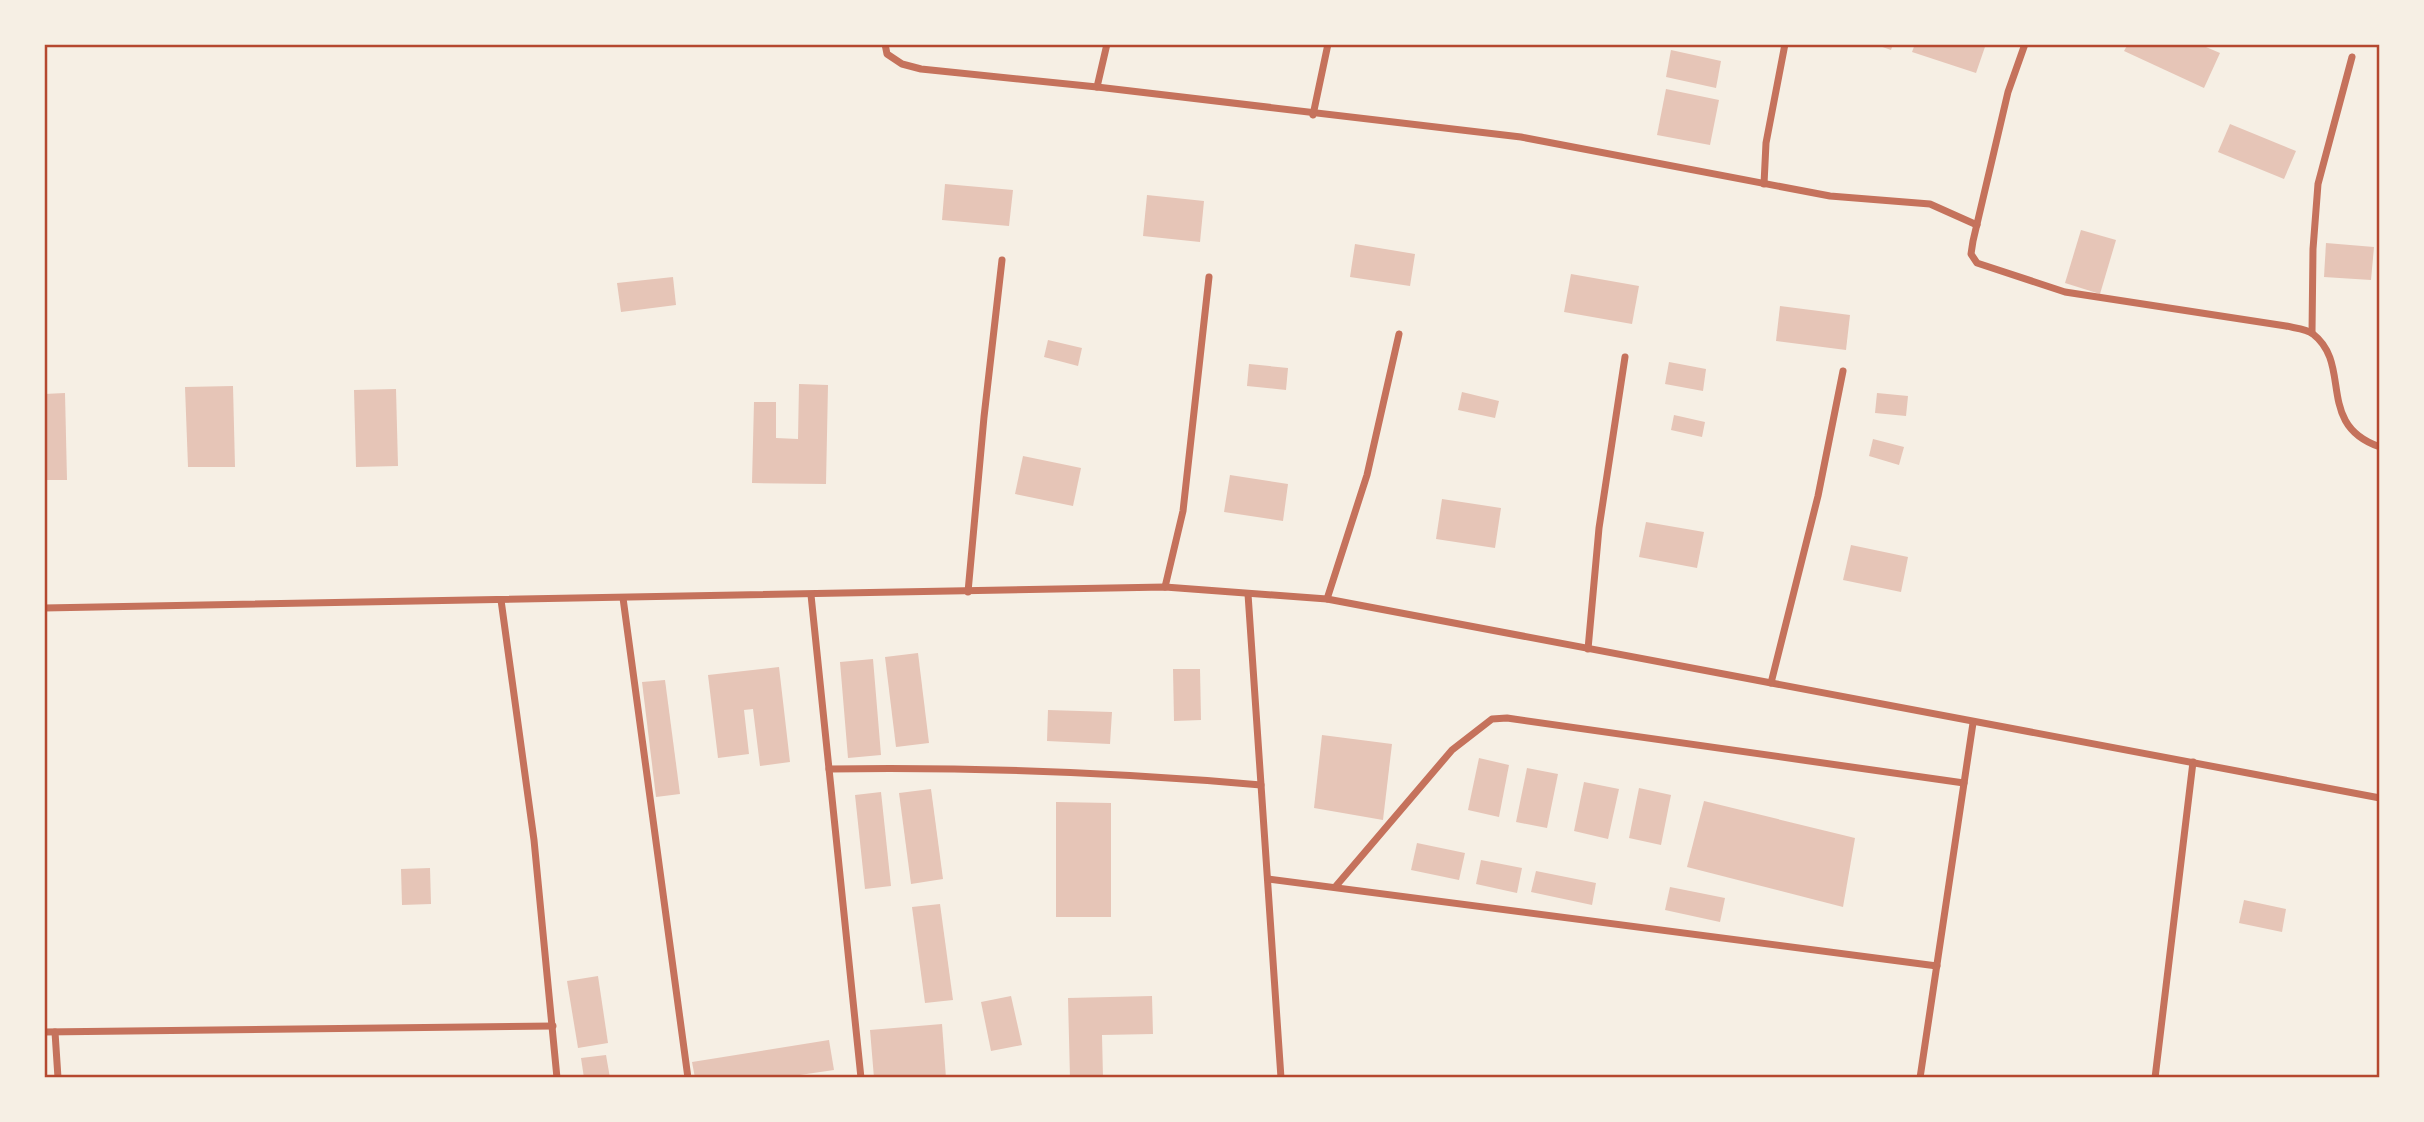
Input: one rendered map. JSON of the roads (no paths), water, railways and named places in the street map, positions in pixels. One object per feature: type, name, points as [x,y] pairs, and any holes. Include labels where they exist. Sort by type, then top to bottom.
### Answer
[{"type":"street","points":[[886,44],[887,54],[902,64],[920,69],[1521,137],[1830,196],[1930,204],[1977,225]]},
{"type":"street","points":[[1097,87],[1107,44]]},
{"type":"street","points":[[1314,115],[1328,44]]},
{"type":"street","points":[[1764,184],[1766,144],[1785,44]]},
{"type":"street","points":[[2025,44],[2008,92],[1977,225],[1971,254],[1977,263],[1987,269],[2064,292],[2286,326],[2312,333]]},
{"type":"street","points":[[2352,57],[2318,184],[2313,249],[2312,333],[2326,352],[2346,426],[2362,440],[2380,447]]},
{"type":"street","points":[[968,592],[1002,260]]},
{"type":"street","points":[[1165,587],[1183,511],[1209,277]]},
{"type":"street","points":[[1327,599],[1367,475],[1399,334]]},
{"type":"street","points":[[1588,649],[1599,527],[1625,357]]},
{"type":"street","points":[[1771,683],[1818,496],[1843,371]]},
{"type":"street","points":[[44,608],[1165,587],[1327,599],[2380,798]]},
{"type":"street","points":[[1248,594],[1281,1078]]},
{"type":"street","points":[[811,595],[861,1078]]},
{"type":"street","points":[[623,598],[688,1078]]},
{"type":"street","points":[[501,600],[534,840],[558,1078]]},
{"type":"street","points":[[1336,886],[1452,750],[1492,719],[1507,718],[1964,783]]},
{"type":"street","points":[[1920,1078],[1973,723]]},
{"type":"street","points":[[2155,1078],[2193,762]]},
{"type":"street","points":[[829,769],[950,767],[1128,773],[1261,785]]},
{"type":"street","points":[[1268,879],[1937,966]]},
{"type":"street","points":[[44,1032],[553,1026]]},
{"type":"street","points":[[55,1032],[58,1078]]}]
